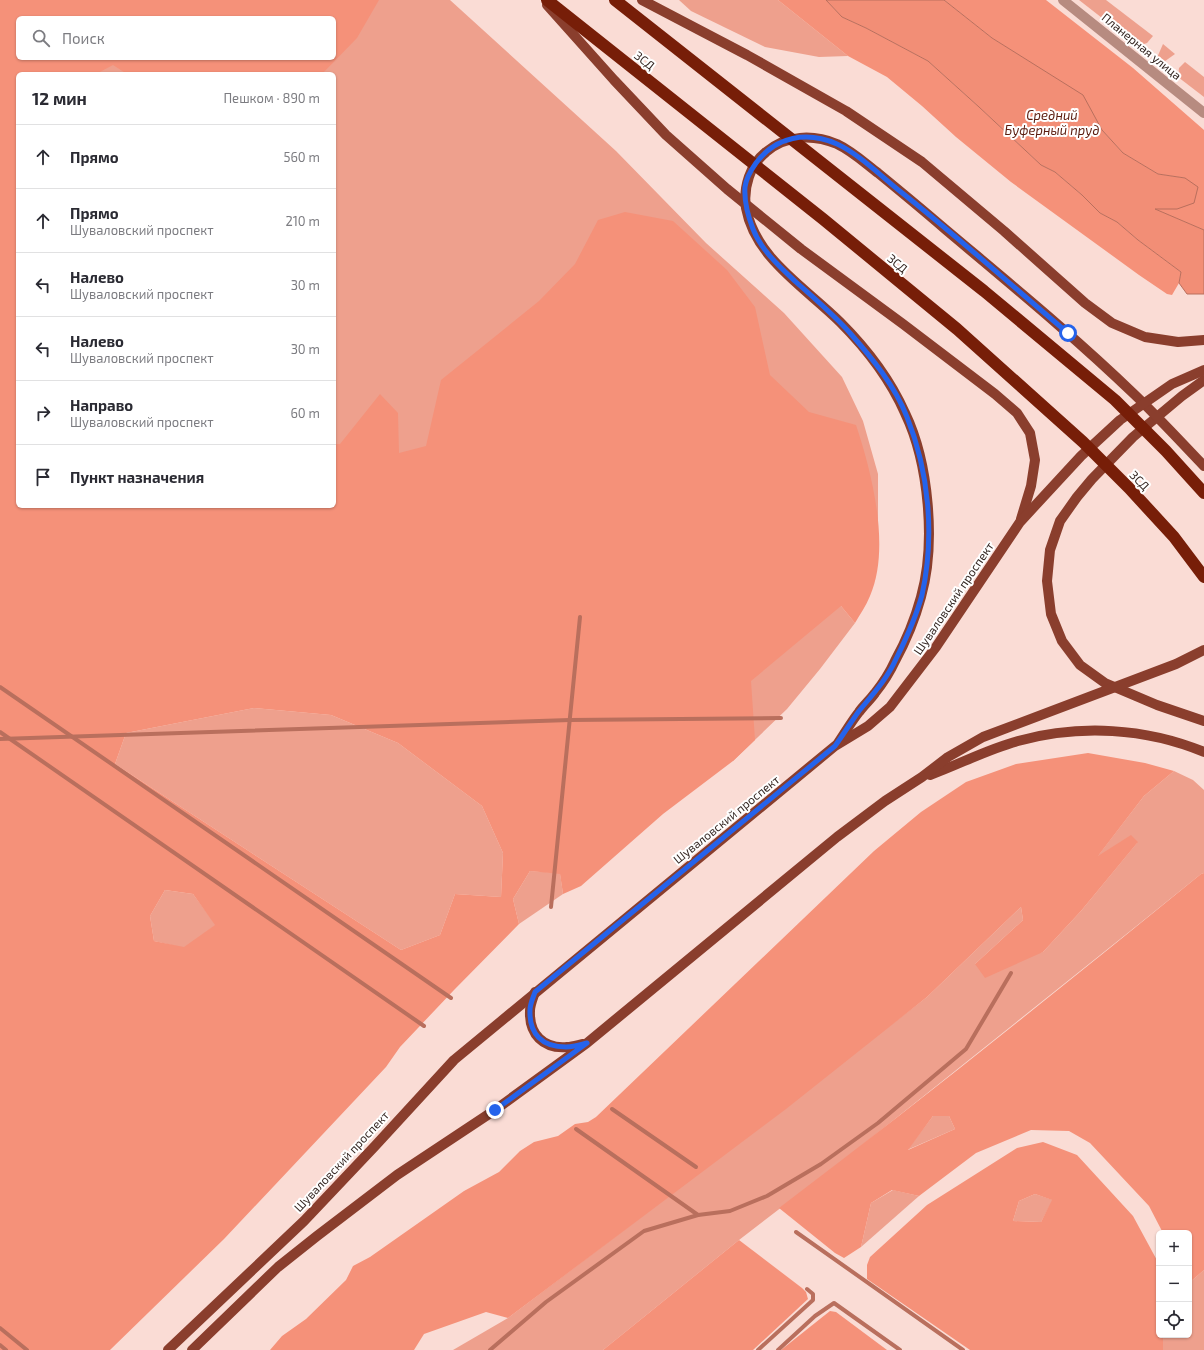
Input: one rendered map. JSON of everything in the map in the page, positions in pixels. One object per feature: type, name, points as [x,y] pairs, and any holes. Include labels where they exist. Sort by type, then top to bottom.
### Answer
[{"type":"highway","name":"ЗСД","points":[[548,0],[829,224],[957,329],[1083,442],[1114,473],[1174,537],[1204,577]]},
{"type":"highway","points":[[615,0],[984,291],[1115,400],[1166,451],[1204,493]]},
{"type":"main road","points":[[543,0],[614,80],[666,135],[727,189],[801,249],[903,324],[995,394],[1017,413],[1030,433],[1035,460],[1031,486],[1020,522]]},
{"type":"main road","points":[[642,0],[747,55],[846,111],[922,162],[1004,231],[1085,303],[1112,323],[1145,337],[1178,342],[1204,340]]},
{"type":"main road","points":[[835,746],[859,712],[876,693],[895,662],[910,629],[921,595],[928,552],[928,501],[920,456],[906,415],[888,380],[839,321],[783,270],[768,253],[753,231],[746,207],[745,186],[751,170],[763,154],[779,142],[799,137],[818,138],[837,144],[857,157],[1068,333],[1134,394],[1204,466]]},
{"type":"main road","name":"Шуваловский проспект","points":[[168,1350],[304,1220],[454,1060],[835,746],[868,726],[890,707],[936,647],[1020,522],[1081,456],[1120,420],[1172,384],[1204,370]]},
{"type":"main road","points":[[1204,380],[1182,396],[1133,437],[1092,479],[1077,497],[1060,521],[1050,550],[1047,581],[1051,614],[1062,641],[1080,665],[1105,683],[1158,705],[1204,721]]},
{"type":"main road","points":[[192,1350],[278,1267],[317,1236],[397,1175],[495,1110],[587,1043],[837,837],[948,757],[982,737],[1176,664],[1204,650]]},
{"type":"main road","points":[[922,777],[954,766],[990,750],[1018,741],[1072,731],[1094,730],[1141,734],[1186,745],[1204,752]]},
{"type":"main road","points":[[535,992],[530,1009],[531,1024],[538,1039],[551,1046],[567,1047],[587,1043]]},
{"type":"street","name":"Планерная улица","points":[[1063,0],[1204,113]]},
{"type":"shaded area","points":[[0,0],[379,0],[357,38],[336,60],[336,16],[16,16],[16,60],[336,60],[324,72],[124,72],[113,65],[100,72],[16,72],[16,508],[336,508],[336,444],[340,444],[380,394],[398,413],[399,453],[426,446],[441,380],[539,301],[575,264],[598,220],[625,212],[673,221],[727,270],[755,307],[770,375],[809,412],[856,425],[868,465],[877,510],[879,556],[876,577],[865,607],[855,623],[841,606],[751,681],[755,740],[733,761],[663,814],[581,886],[563,894],[560,874],[530,871],[513,899],[519,924],[400,1047],[386,1067],[224,1239],[110,1350],[0,1350]],"holes":[[[254,708],[331,715],[398,743],[482,806],[503,853],[501,897],[455,894],[440,935],[401,950],[115,764],[126,733]],[[165,890],[193,894],[215,925],[184,947],[154,941],[150,916]]]},
{"type":"shaded area","points":[[285,0],[450,0],[616,151],[706,243],[784,313],[842,377],[863,421],[878,474],[878,521],[827,526],[841,606],[855,623],[787,709],[733,761],[573,744],[561,487],[4,549],[17,508],[336,508],[336,72],[51,72],[53,60],[336,60],[336,16],[329,16]]},
{"type":"shaded area","points":[[679,0],[778,0],[848,56],[819,57],[765,47],[691,11]]},
{"type":"shaded area","points":[[778,0],[826,0],[842,17],[928,61],[1041,165],[1055,172],[1100,213],[1117,222],[1138,240],[1181,272],[1179,283],[1172,295],[1167,294],[1139,275],[1011,182],[956,137],[887,77],[848,56]]},
{"type":"shaded area","points":[[944,0],[1046,0],[1133,68],[1204,130],[1204,230],[1154,209],[1177,209],[1185,178],[1158,174],[1123,153],[1102,130],[1082,95],[992,38]]},
{"type":"shaded area","points":[[1079,0],[1106,0],[1153,36],[1147,43],[1138,46]]},
{"type":"shaded area","points":[[1163,44],[1175,54],[1161,64],[1156,60]]},
{"type":"shaded area","points":[[1185,62],[1204,77],[1204,97],[1178,77],[1179,68]]},
{"type":"shaded area","points":[[254,708],[331,715],[398,743],[482,806],[503,853],[501,897],[455,894],[440,935],[401,950],[115,764],[126,733]]},
{"type":"shaded area","points":[[1088,753],[1145,763],[1174,771],[1144,796],[1098,856],[1131,835],[1138,842],[1081,911],[1043,952],[985,978],[975,964],[1023,920],[1021,907],[927,997],[786,1109],[508,1318],[486,1312],[424,1334],[414,1350],[270,1350],[282,1336],[306,1319],[346,1280],[353,1266],[370,1257],[464,1191],[499,1172],[520,1151],[534,1142],[558,1136],[575,1124],[588,1122],[596,1117],[874,851],[921,812],[966,782],[1016,764]]},
{"type":"shaded area","points":[[1174,771],[1193,780],[1204,790],[1204,873],[851,1154],[739,1240],[603,1350],[453,1350],[508,1318],[927,997],[1021,907],[1023,920],[975,964],[1043,952],[1081,911],[1137,843],[1097,857],[1144,796]]},
{"type":"shaded area","points":[[530,871],[560,873],[563,894],[519,924],[513,899]]},
{"type":"shaded area","points":[[1204,873],[1204,1270],[1192,1280],[1192,1230],[1161,1230],[1149,1206],[1090,1143],[1069,1131],[1031,1130],[976,1153],[919,1196],[892,1190],[871,1203],[861,1247],[844,1258],[835,1253],[779,1208],[939,1085]],"holes":[[[933,1116],[949,1116],[955,1129],[908,1150]]]},
{"type":"shaded area","points":[[165,890],[193,894],[216,925],[184,948],[154,941],[150,916]]},
{"type":"shaded area","points":[[933,1116],[949,1116],[955,1129],[907,1150]]},
{"type":"shaded area","points":[[1043,1142],[1077,1155],[1133,1216],[1156,1258],[1156,1338],[1163,1338],[1163,1350],[970,1350],[867,1279],[867,1265],[870,1257],[927,1205],[1017,1148]],"holes":[[[1035,1194],[1052,1200],[1041,1222],[1013,1221],[1019,1201]]]},
{"type":"shaded area","points":[[893,1190],[919,1196],[861,1247],[871,1203]]},
{"type":"shaded area","points":[[1035,1194],[1053,1200],[1041,1222],[1013,1221],[1019,1201]]},
{"type":"shaded area","points":[[739,1240],[802,1288],[806,1292],[808,1299],[753,1350],[603,1350]]},
{"type":"shaded area","points":[[1204,1270],[1204,1350],[1163,1350],[1163,1338],[1192,1338],[1192,1280]]},
{"type":"shaded area","points":[[830,1311],[836,1312],[887,1350],[781,1350]]},
{"type":"water","name":"Средний Буферный пруд","points":[[826,0],[944,0],[992,38],[1083,95],[1102,130],[1123,153],[1158,174],[1185,178],[1198,187],[1194,203],[1177,209],[1155,209],[1204,230],[1204,294],[1187,294],[1179,283],[1181,272],[1138,240],[1117,222],[1100,213],[1055,172],[1041,165],[928,61],[842,17]]},
{"type":"waterway","points":[[551,907],[580,617]]},
{"type":"waterway","points":[[0,687],[451,998]]},
{"type":"waterway","points":[[0,739],[570,720],[781,718]]},
{"type":"waterway","points":[[0,732],[424,1026]]},
{"type":"waterway","points":[[490,1350],[546,1302],[644,1231],[698,1215],[730,1211],[767,1196],[821,1164],[878,1123],[966,1049],[1011,973]]},
{"type":"waterway","points":[[612,1109],[696,1167]]},
{"type":"waterway","points":[[576,1129],[698,1215]]},
{"type":"waterway","points":[[796,1232],[963,1350]]},
{"type":"waterway","points":[[758,1350],[813,1300],[813,1294],[807,1289]]},
{"type":"waterway","points":[[778,1350],[815,1316],[834,1303],[900,1350]]},
{"type":"waterway","points":[[0,1328],[27,1350]]},
{"type":"waterway","points":[[0,1345],[6,1350]]},
{"type":"route","points":[[495,1110],[587,1043],[567,1047],[551,1046],[538,1039],[531,1024],[530,1009],[535,992],[835,746],[859,712],[876,693],[895,662],[910,629],[921,595],[928,552],[928,501],[920,456],[906,415],[888,380],[862,347],[839,321],[783,270],[768,253],[753,231],[746,207],[745,186],[751,170],[763,154],[779,142],[799,137],[818,138],[837,144],[857,157],[914,203],[1068,333]]}]
